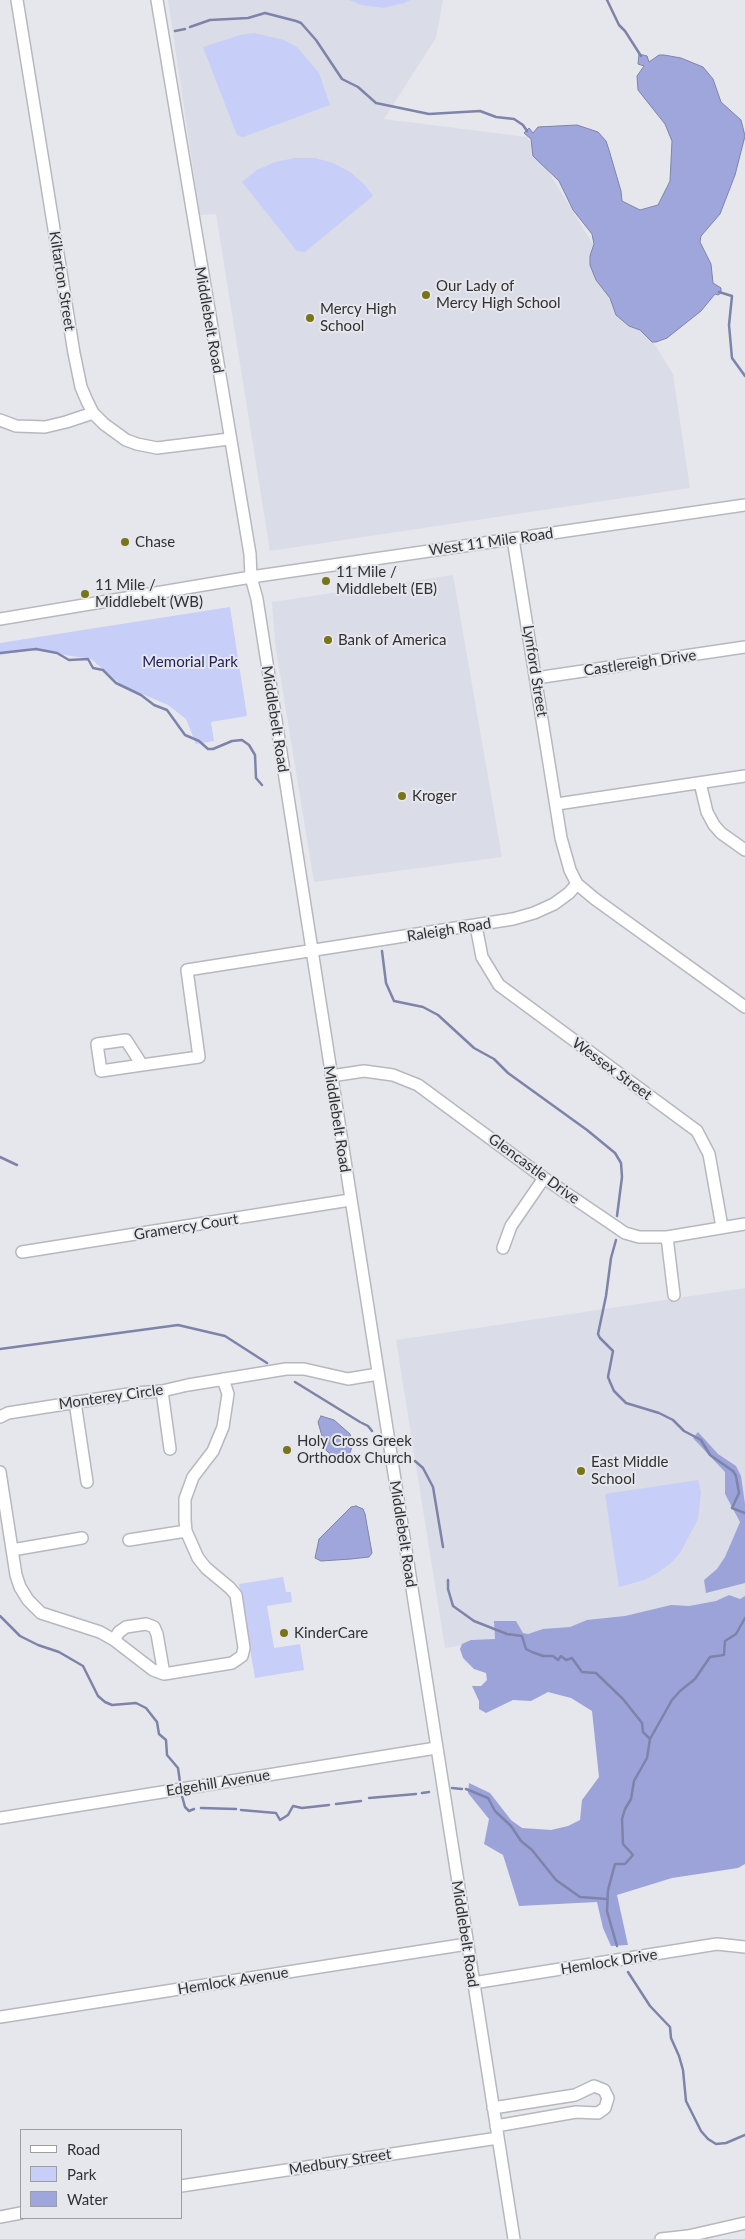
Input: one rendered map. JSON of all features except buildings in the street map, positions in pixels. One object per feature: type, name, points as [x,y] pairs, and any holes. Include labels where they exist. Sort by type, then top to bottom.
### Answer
[{"type":"street","name":"Kiltarton Street","points":[[17,0],[74,353],[81,387],[93,413],[113,431],[137,444],[158,448],[229,439]]},
{"type":"street","name":"Middlebelt Road","points":[[156,0],[250,554],[251,577],[257,599],[514,2239]]},
{"type":"street","points":[[0,420],[16,426],[44,426],[66,422],[93,413]]},
{"type":"street","name":"West 11 Mile Road","points":[[0,619],[251,577],[745,504]]},
{"type":"street","name":"Lynford Street","points":[[513,538],[564,854],[577,884]]},
{"type":"street","name":"Castlereigh Drive","points":[[536,678],[745,647]]},
{"type":"street","points":[[557,804],[745,776]]},
{"type":"street","points":[[700,783],[707,812],[714,824],[721,833],[745,850]]},
{"type":"street","points":[[577,884],[745,1007]]},
{"type":"street","name":"Raleigh Road","points":[[142,1065],[199,1056],[187,970],[476,926],[534,913],[554,904],[569,893],[577,884]]},
{"type":"street","name":"Wessex Street","points":[[476,926],[482,957],[499,985],[696,1131],[709,1154],[722,1227]]},
{"type":"street","name":"Glencastle Drive","points":[[331,1076],[364,1071],[393,1075],[418,1085],[544,1178],[625,1233],[638,1237],[667,1237],[745,1224]]},
{"type":"street","points":[[503,1248],[511,1226],[544,1178]]},
{"type":"street","name":"Gramercy Court","points":[[22,1252],[350,1200]]},
{"type":"street","points":[[667,1237],[674,1295]]},
{"type":"street","name":"Monterey Circle","points":[[0,1418],[8,1413],[135,1393],[162,1391],[286,1369],[304,1369],[348,1379],[378,1374]]},
{"type":"street","points":[[0,1472],[12,1550],[20,1587],[28,1600],[41,1612],[80,1624],[114,1640],[153,1670],[164,1674],[232,1663],[242,1656],[244,1648],[236,1595],[206,1568],[198,1558],[186,1531],[186,1499],[193,1477],[213,1451],[223,1427],[228,1394],[223,1379]]},
{"type":"street","points":[[162,1391],[170,1449]]},
{"type":"street","points":[[74,1402],[87,1482]]},
{"type":"street","points":[[129,1540],[186,1531]]},
{"type":"street","points":[[12,1550],[82,1538]]},
{"type":"street","points":[[114,1640],[119,1632],[126,1627],[146,1624],[154,1627],[164,1674]]},
{"type":"street","name":"Edgehill Avenue","points":[[0,1818],[436,1748]]},
{"type":"street","name":"Hemlock Avenue","points":[[0,2017],[467,1944]]},
{"type":"street","name":"Hemlock Drive","points":[[473,1983],[717,1944],[745,1947]]},
{"type":"street","name":"Medbury Street","points":[[182,2186],[497,2132],[576,2112],[598,2113],[605,2108],[608,2098],[604,2090],[594,2086],[576,2095],[493,2108]]},
{"type":"street","points":[[0,2217],[20,2213]]},
{"type":"street","points":[[661,2239],[688,2236],[745,2223]]},
{"type":"shaded area","name":"Our Lady of Mercy High School","points":[[168,0],[443,0],[436,38],[384,119],[527,137],[673,374],[690,488],[270,551],[216,214],[200,215]]},
{"type":"shaded area","points":[[453,575],[502,857],[314,882],[275,643],[272,602]]},
{"type":"shaded area","name":"East Middle School","points":[[745,1288],[745,1603],[445,1648],[396,1340]]},
{"type":"shaded area","points":[[698,1432],[718,1454],[736,1466],[741,1476],[745,1504],[745,1583],[706,1593],[704,1580],[717,1569],[725,1557],[740,1522],[725,1494],[725,1472],[693,1438]]},
{"type":"shaded area","points":[[729,1595],[740,1599],[745,1596],[745,1864],[738,1868],[672,1878],[617,1895],[628,1945],[611,1946],[603,1928],[597,1902],[519,1906],[503,1855],[484,1844],[489,1819],[468,1793],[469,1783],[490,1793],[511,1820],[522,1828],[551,1830],[568,1826],[580,1820],[582,1800],[599,1777],[592,1711],[571,1698],[548,1692],[531,1701],[513,1700],[486,1713],[479,1709],[479,1701],[472,1686],[481,1686],[487,1680],[486,1673],[474,1669],[463,1658],[460,1649],[462,1644],[471,1640],[495,1639],[494,1621],[516,1621],[523,1633],[528,1634],[543,1629],[570,1627],[587,1620],[625,1616],[671,1605],[689,1606],[716,1601]]},
{"type":"green space","points":[[349,0],[410,0],[383,8],[362,5]]},
{"type":"green space","points":[[254,33],[284,40],[297,47],[319,73],[330,105],[243,137],[237,135],[203,47],[240,35]]},
{"type":"green space","points":[[295,158],[315,158],[333,163],[350,172],[364,184],[373,196],[305,252],[297,251],[242,182],[257,170],[275,162]]},
{"type":"green space","name":"Memorial Park","points":[[230,607],[247,716],[211,722],[214,741],[196,744],[186,719],[168,705],[123,686],[91,659],[33,650],[0,655],[0,643]]},
{"type":"green space","points":[[698,1480],[701,1492],[698,1519],[680,1553],[659,1572],[644,1580],[619,1587],[605,1494]]},
{"type":"green space","points":[[283,1577],[286,1592],[291,1592],[292,1602],[267,1606],[274,1648],[300,1644],[304,1670],[255,1678],[239,1584]]},
{"type":"water","points":[[639,54],[647,56],[649,62],[659,55],[664,55],[681,58],[703,67],[713,79],[721,102],[741,120],[745,136],[735,175],[720,214],[701,236],[700,242],[711,264],[713,283],[721,288],[721,293],[715,294],[701,311],[667,338],[656,342],[652,342],[640,330],[629,326],[616,315],[610,298],[596,280],[590,265],[590,256],[594,244],[592,234],[573,210],[559,181],[533,156],[531,139],[524,133],[529,128],[533,133],[538,127],[577,125],[598,132],[606,141],[621,191],[622,201],[640,210],[658,205],[670,181],[672,141],[665,124],[638,90],[637,76],[644,66],[638,64]]},
{"type":"water","points":[[321,1416],[334,1420],[350,1434],[353,1444],[348,1458],[333,1457],[326,1450],[318,1422]]},
{"type":"water","points":[[356,1506],[363,1509],[365,1514],[372,1553],[369,1557],[321,1561],[315,1558],[319,1539],[351,1507]]},
{"type":"waterway","points":[[607,0],[619,25],[641,56]]},
{"type":"waterway","points":[[190,27],[210,20],[248,18],[265,13],[296,21],[301,23],[316,40],[342,79],[358,87],[376,103],[429,114],[480,111],[496,117],[514,119],[523,125],[527,131]]},
{"type":"waterway","points":[[175,31],[185,29]]},
{"type":"waterway","points":[[719,292],[732,296],[729,325],[732,358],[745,376]]},
{"type":"waterway","points":[[0,653],[36,649],[57,653],[69,660],[88,659],[93,668],[103,670],[116,683],[141,695],[154,705],[167,710],[185,735],[199,741],[208,749],[213,749],[232,741],[242,740],[249,745],[255,755],[256,778],[262,785]]},
{"type":"waterway","points":[[382,951],[386,983],[394,1001],[423,1007],[438,1015],[474,1048],[494,1059],[508,1073],[587,1130],[615,1153],[621,1163],[622,1177],[617,1216]]},
{"type":"waterway","points":[[0,1157],[17,1165]]},
{"type":"waterway","points":[[616,1240],[611,1258],[598,1334],[613,1351],[608,1377],[614,1391],[626,1403],[659,1413],[673,1420],[684,1431],[701,1440],[710,1455],[733,1471],[736,1476],[739,1493],[732,1508],[745,1513]]},
{"type":"waterway","points":[[0,1349],[178,1325],[225,1336],[267,1363]]},
{"type":"waterway","points":[[295,1382],[360,1422]]},
{"type":"waterway","points":[[362,1423],[372,1431]]},
{"type":"waterway","points":[[415,1461],[423,1468],[433,1487],[443,1547]]},
{"type":"waterway","points":[[448,1580],[448,1589],[453,1606],[474,1621],[507,1634],[522,1636],[526,1649],[532,1652],[543,1656],[553,1656],[558,1660],[561,1656],[566,1660],[572,1658],[582,1672],[596,1673],[623,1699],[642,1723],[643,1732],[650,1739]]},
{"type":"waterway","points":[[0,1616],[20,1636],[59,1652],[83,1666],[98,1696],[105,1702],[112,1705],[136,1703],[146,1708],[157,1722],[159,1734],[166,1740],[167,1755],[178,1768],[180,1782]]},
{"type":"waterway","points":[[617,1946],[607,1911],[608,1890],[615,1864],[625,1864],[633,1855],[623,1844],[622,1819],[631,1799],[634,1781],[647,1758],[650,1739],[672,1700],[695,1679],[710,1657],[724,1655],[725,1641],[736,1634],[745,1618]]},
{"type":"waterway","points":[[452,1788],[462,1789]]},
{"type":"waterway","points":[[466,1789],[488,1798],[495,1811],[511,1826],[521,1841],[532,1850],[556,1880],[580,1897],[607,1899]]},
{"type":"waterway","points":[[422,1793],[429,1792]]},
{"type":"waterway","points":[[369,1798],[416,1794]]},
{"type":"waterway","points":[[182,1796],[185,1807],[189,1811],[194,1809]]},
{"type":"waterway","points":[[336,1804],[361,1801]]},
{"type":"waterway","points":[[241,1810],[276,1813],[280,1820],[288,1815],[293,1806],[302,1808],[329,1805]]},
{"type":"waterway","points":[[201,1808],[236,1809]]},
{"type":"waterway","points":[[628,1972],[650,2006],[670,2027],[671,2038],[683,2070],[686,2101],[701,2131],[716,2144],[726,2143],[745,2135]]},
{"type":"place","name":"Our Lady of Mercy High School","points":[[426,295]]},
{"type":"place","name":"Mercy High School","points":[[310,318]]},
{"type":"place","name":"Chase","points":[[125,542]]},
{"type":"place","name":"11 Mile / Middlebelt (EB)","points":[[326,581]]},
{"type":"place","name":"11 Mile / Middlebelt (WB)","points":[[85,594]]},
{"type":"place","name":"Bank of America","points":[[328,640]]},
{"type":"place","name":"Kroger","points":[[402,796]]},
{"type":"place","name":"Holy Cross Greek Orthodox Church","points":[[287,1450]]},
{"type":"place","name":"East Middle School","points":[[581,1471]]},
{"type":"place","name":"KinderCare","points":[[284,1633]]}]
